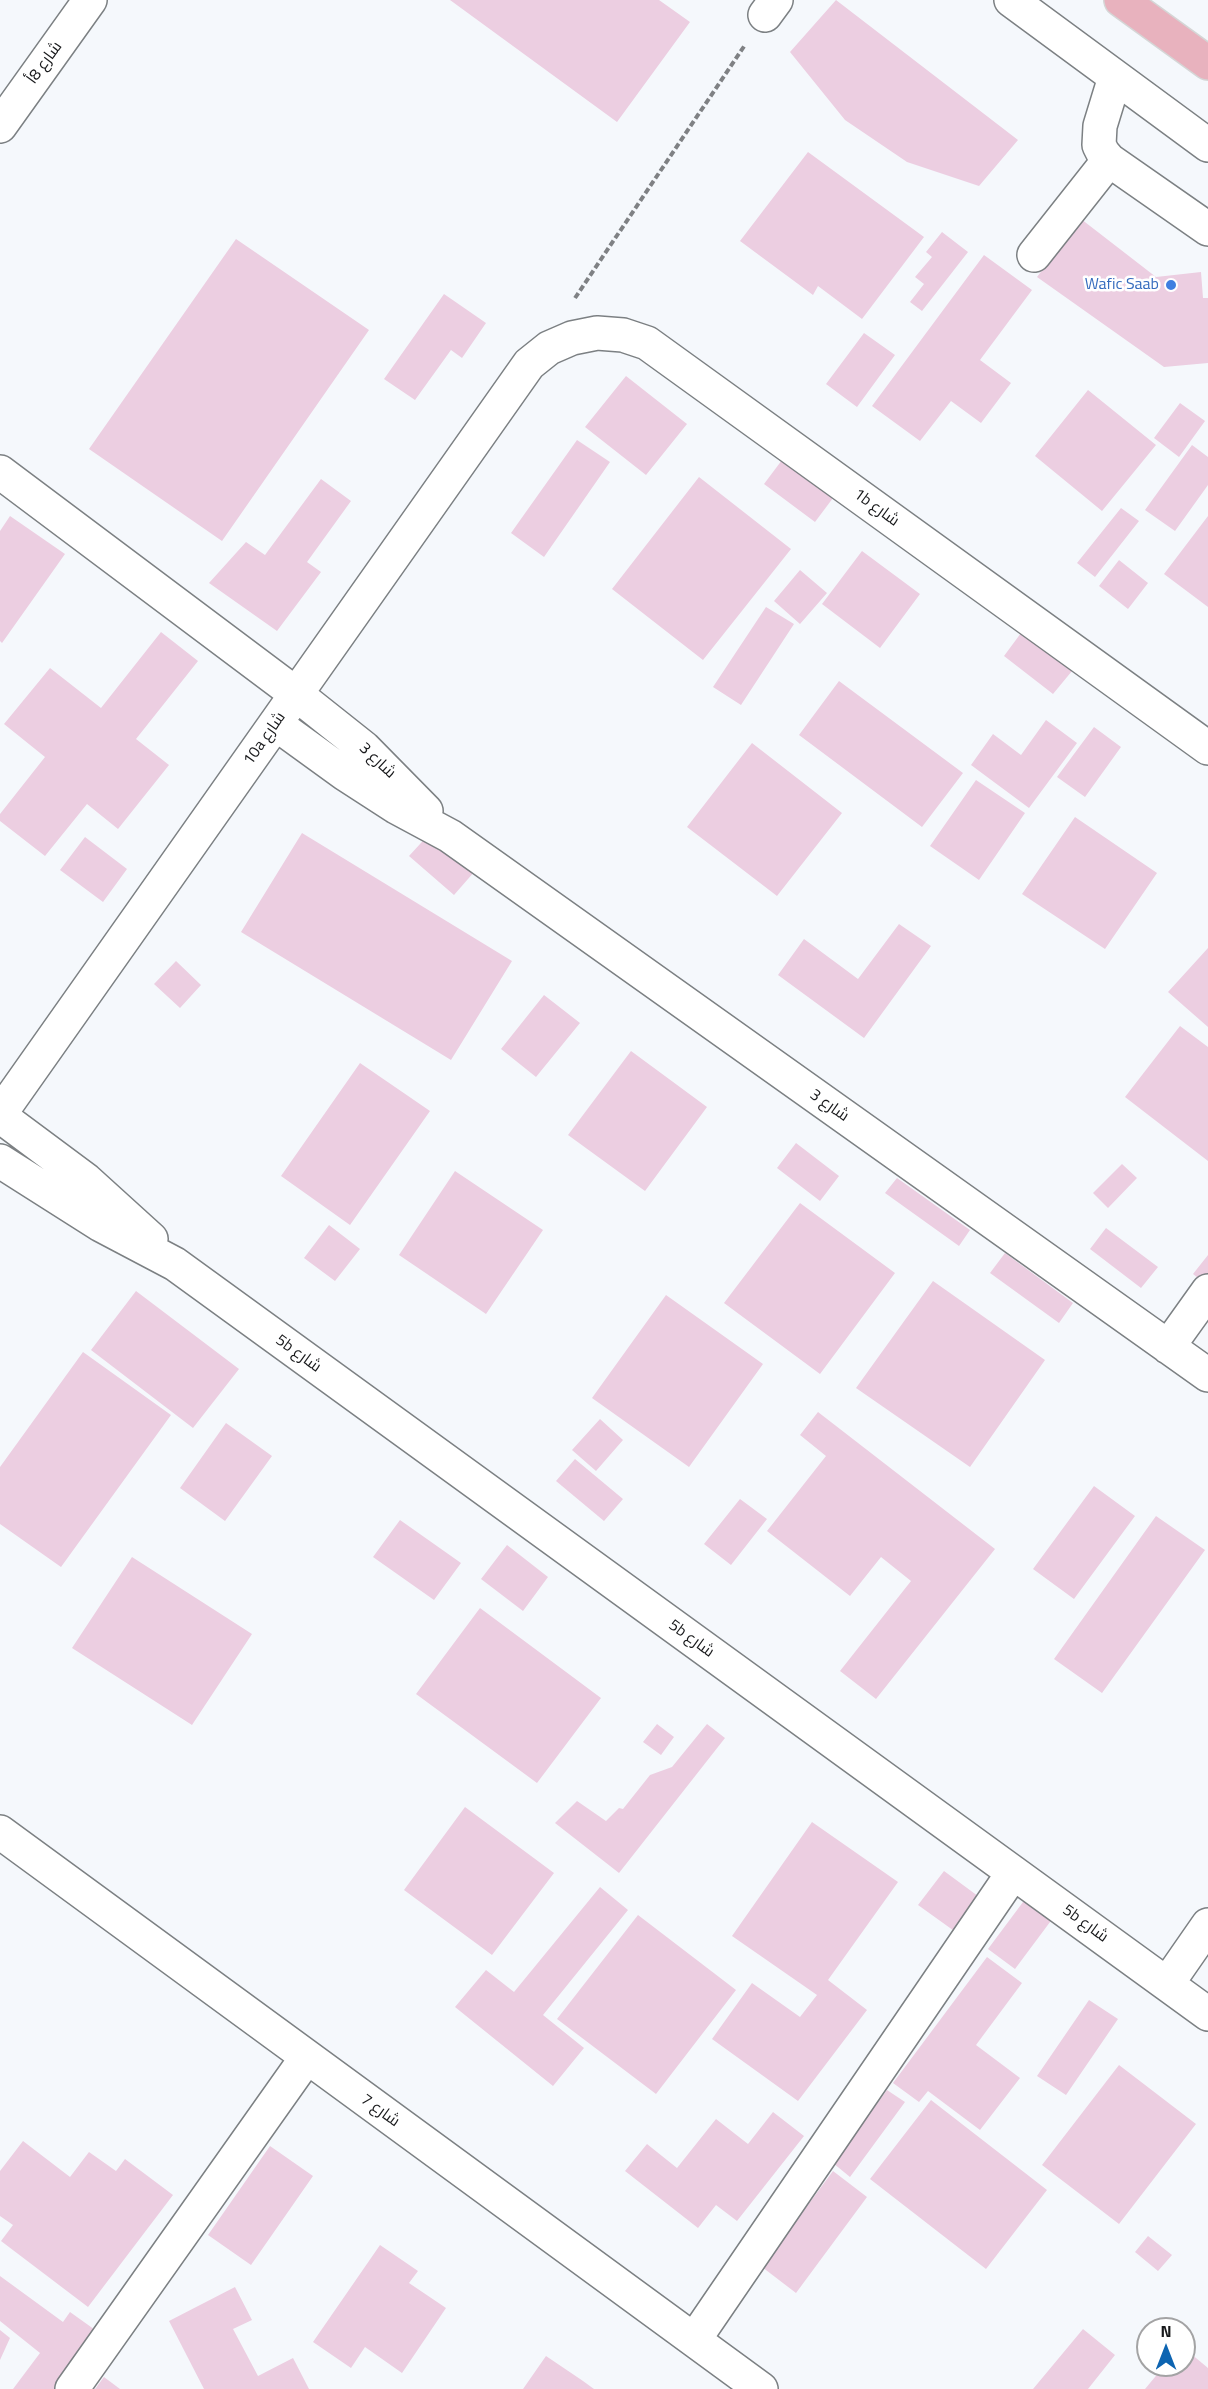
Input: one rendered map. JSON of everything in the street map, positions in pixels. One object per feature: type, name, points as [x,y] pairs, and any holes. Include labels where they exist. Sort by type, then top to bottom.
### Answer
[{"type":"main road","points":[[1121,0],[1208,63]]},
{"type":"street","name":"شارع 8أ","points":[[0,126],[90,0]]},
{"type":"street","points":[[1011,0],[1208,145]]},
{"type":"street","points":[[1116,77],[1099,135],[1099,144],[1109,160],[1208,229]]},
{"type":"street","points":[[1034,255],[1109,160]]},
{"type":"street","name":"1b شارع","points":[[529,364],[549,348],[572,338],[597,333],[623,335],[646,343],[1208,748]]},
{"type":"street","name":"10a شارع","points":[[0,1115],[529,364]]},
{"type":"street","name":"شارع 3","points":[[0,472],[296,694],[364,748],[450,836]]},
{"type":"street","name":"شارع 3","points":[[276,724],[345,774],[396,807],[450,836],[1208,1376]]},
{"type":"street","name":"5b شارع","points":[[0,1115],[86,1180],[147,1234],[175,1264]]},
{"type":"street","name":"5b شارع","points":[[0,1161],[101,1225],[175,1264],[1208,2014]]},
{"type":"street","points":[[1168,1347],[1208,1291]]},
{"type":"street","name":"شارع 7","points":[[0,1832],[761,2389]]},
{"type":"street","points":[[694,2340],[1013,1873]]},
{"type":"street","points":[[1167,1984],[1208,1925]]},
{"type":"street","points":[[72,2389],[307,2057]]},
{"type":"path","points":[[574,300],[771,7]]},
{"type":"building","points":[[450,0],[659,0],[690,22],[617,122]]},
{"type":"building","points":[[836,0],[1018,140],[979,186],[907,162],[845,120],[790,52]]},
{"type":"building","points":[[808,152],[924,237],[862,319],[818,286],[813,295],[740,241]]},
{"type":"building","points":[[1081,219],[1156,277],[1201,272],[1203,298],[1208,298],[1208,363],[1164,367],[1037,277]]},
{"type":"building","points":[[942,232],[968,252],[922,311],[910,302],[924,284],[915,277],[932,257],[926,252]]},
{"type":"building","points":[[236,239],[369,330],[222,541],[89,449]]},
{"type":"building","points":[[984,255],[1032,290],[980,360],[1011,383],[981,423],[951,401],[920,441],[872,406]]},
{"type":"building","points":[[444,294],[486,323],[462,358],[451,350],[415,400],[384,379]]},
{"type":"building","points":[[864,333],[895,355],[857,407],[826,384]]},
{"type":"building","points":[[626,376],[687,424],[646,475],[585,427]]},
{"type":"building","points":[[1088,390],[1156,445],[1102,511],[1035,456]]},
{"type":"building","points":[[1180,403],[1205,421],[1179,457],[1154,438]]},
{"type":"building","points":[[577,440],[610,462],[544,557],[511,533]]},
{"type":"building","points":[[1192,445],[1208,457],[1208,485],[1175,531],[1145,510]]},
{"type":"building","points":[[782,460],[833,498],[815,522],[764,484]]},
{"type":"building","points":[[699,477],[791,549],[703,660],[612,589]]},
{"type":"building","points":[[321,479],[351,501],[307,562],[321,572],[277,631],[209,583],[246,542],[265,555]]},
{"type":"building","points":[[1121,508],[1139,521],[1095,577],[1077,563]]},
{"type":"building","points":[[10,516],[65,554],[2,643],[0,641],[0,531]]},
{"type":"building","points":[[1208,516],[1208,607],[1164,574]]},
{"type":"building","points":[[862,551],[920,594],[880,648],[822,604]]},
{"type":"building","points":[[1119,560],[1148,583],[1128,609],[1099,586]]},
{"type":"building","points":[[800,570],[827,593],[800,624],[774,601]]},
{"type":"building","points":[[766,607],[794,624],[741,705],[713,687]]},
{"type":"building","points":[[161,632],[198,661],[136,739],[169,765],[118,829],[87,804],[45,856],[0,821],[0,814],[45,757],[4,724],[50,668],[101,708]]},
{"type":"building","points":[[1021,633],[1072,671],[1053,694],[1004,656]]},
{"type":"building","points":[[839,681],[963,773],[922,827],[799,735]]},
{"type":"building","points":[[1046,720],[1077,743],[1029,808],[971,765],[993,734],[1021,755]]},
{"type":"building","points":[[1094,727],[1121,747],[1085,797],[1057,777]]},
{"type":"building","points":[[752,743],[842,813],[777,896],[687,827]]},
{"type":"building","points":[[976,780],[1025,813],[979,880],[930,846]]},
{"type":"building","points":[[1075,817],[1157,873],[1105,949],[1022,894]]},
{"type":"building","points":[[431,832],[475,871],[454,895],[409,856]]},
{"type":"building","points":[[302,833],[512,961],[451,1060],[241,932]]},
{"type":"building","points":[[85,837],[127,869],[103,902],[60,870]]},
{"type":"building","points":[[899,924],[931,946],[864,1038],[778,975],[804,939],[858,979]]},
{"type":"building","points":[[1208,948],[1208,1027],[1168,992]]},
{"type":"building","points":[[176,961],[201,985],[180,1008],[154,984]]},
{"type":"building","points":[[544,995],[580,1023],[536,1077],[501,1049]]},
{"type":"building","points":[[1180,1026],[1208,1047],[1208,1161],[1125,1097]]},
{"type":"building","points":[[631,1051],[707,1107],[645,1191],[568,1135]]},
{"type":"building","points":[[360,1063],[430,1111],[350,1225],[281,1176]]},
{"type":"building","points":[[796,1143],[839,1176],[820,1201],[777,1168]]},
{"type":"building","points":[[1122,1164],[1137,1178],[1108,1208],[1093,1193]]},
{"type":"building","points":[[455,1171],[543,1230],[486,1314],[399,1255]]},
{"type":"building","points":[[897,1178],[970,1230],[959,1246],[885,1193]]},
{"type":"building","points":[[800,1203],[895,1273],[820,1374],[724,1303]]},
{"type":"building","points":[[329,1225],[360,1249],[335,1281],[304,1258]]},
{"type":"building","points":[[1106,1228],[1158,1267],[1141,1288],[1090,1249]]},
{"type":"building","points":[[1005,1253],[1073,1303],[1059,1323],[990,1273]]},
{"type":"building","points":[[1208,1255],[1208,1286],[1193,1274]]},
{"type":"building","points":[[933,1281],[1045,1360],[970,1467],[856,1388]]},
{"type":"building","points":[[136,1291],[239,1369],[193,1428],[91,1350]]},
{"type":"building","points":[[666,1295],[763,1364],[689,1467],[592,1398]]},
{"type":"building","points":[[83,1352],[171,1415],[61,1567],[0,1524],[0,1467]]},
{"type":"building","points":[[818,1412],[995,1549],[876,1699],[840,1671],[911,1581],[881,1557],[850,1596],[767,1531],[826,1456],[800,1435]]},
{"type":"building","points":[[600,1419],[623,1440],[596,1471],[572,1450]]},
{"type":"building","points":[[226,1423],[272,1456],[225,1521],[180,1488]]},
{"type":"building","points":[[575,1459],[623,1499],[604,1521],[556,1481]]},
{"type":"building","points":[[1094,1486],[1135,1516],[1074,1599],[1033,1569]]},
{"type":"building","points":[[740,1499],[767,1519],[731,1565],[704,1544]]},
{"type":"building","points":[[1156,1516],[1205,1550],[1102,1693],[1054,1659]]},
{"type":"building","points":[[400,1520],[461,1563],[434,1600],[373,1557]]},
{"type":"building","points":[[507,1545],[548,1577],[523,1611],[481,1579]]},
{"type":"building","points":[[132,1557],[252,1634],[192,1725],[72,1648]]},
{"type":"building","points":[[480,1608],[601,1698],[537,1783],[416,1694]]},
{"type":"building","points":[[657,1724],[674,1737],[661,1755],[643,1742]]},
{"type":"building","points":[[707,1724],[725,1738],[619,1873],[555,1823],[577,1801],[606,1821],[619,1808],[623,1809],[650,1775],[672,1767]]},
{"type":"building","points":[[465,1807],[554,1873],[492,1955],[404,1890]]},
{"type":"building","points":[[812,1822],[898,1882],[828,1980],[867,2010],[798,2101],[712,2039],[752,1983],[800,2017],[817,1995],[732,1936]]},
{"type":"building","points":[[944,1871],[982,1899],[957,1933],[918,1905]]},
{"type":"building","points":[[600,1887],[628,1910],[543,2015],[584,2048],[553,2086],[455,2007],[486,1970],[514,1992]]},
{"type":"building","points":[[1026,1898],[1053,1918],[1015,1969],[988,1949]]},
{"type":"building","points":[[638,1915],[736,1990],[656,2094],[557,2019]]},
{"type":"building","points":[[987,1957],[1022,1983],[976,2045],[1020,2078],[980,2130],[928,2091],[919,2102],[893,2083]]},
{"type":"building","points":[[1089,2000],[1118,2019],[1066,2095],[1037,2076]]},
{"type":"building","points":[[1119,2065],[1196,2124],[1119,2224],[1042,2165]]},
{"type":"building","points":[[887,2090],[905,2102],[850,2177],[833,2163]]},
{"type":"building","points":[[931,2100],[1047,2190],[986,2269],[870,2179]]},
{"type":"building","points":[[773,2112],[804,2136],[737,2221],[716,2205],[698,2228],[625,2171],[647,2144],[677,2168],[716,2119],[748,2144]]},
{"type":"building","points":[[23,2141],[70,2177],[89,2152],[116,2171],[125,2159],[173,2195],[88,2307],[1,2241],[13,2225],[0,2216],[0,2171]]},
{"type":"building","points":[[270,2146],[313,2176],[251,2265],[208,2235]]},
{"type":"building","points":[[833,2171],[867,2197],[796,2293],[762,2267]]},
{"type":"building","points":[[1148,2236],[1172,2255],[1158,2271],[1135,2252]]},
{"type":"building","points":[[380,2245],[418,2271],[409,2283],[446,2308],[402,2373],[365,2347],[351,2368],[313,2342]]},
{"type":"building","points":[[0,2276],[63,2322],[70,2312],[98,2332],[56,2389],[13,2389],[40,2353],[0,2321]]},
{"type":"building","points":[[235,2287],[252,2320],[233,2329],[258,2376],[293,2358],[309,2389],[204,2389],[169,2321]]},
{"type":"building","points":[[1083,2329],[1115,2355],[1088,2389],[1033,2389]]},
{"type":"building","points":[[0,2330],[10,2338],[0,2360]]},
{"type":"building","points":[[546,2356],[583,2381],[594,2389],[523,2389]]},
{"type":"building","points":[[1196,2358],[1208,2368],[1208,2389],[1145,2389],[1155,2377],[1196,2377]]},
{"type":"building","points":[[104,2377],[120,2389],[95,2389]]},
{"type":"place","name":"Wafic Saab","points":[[1171,285]]}]
